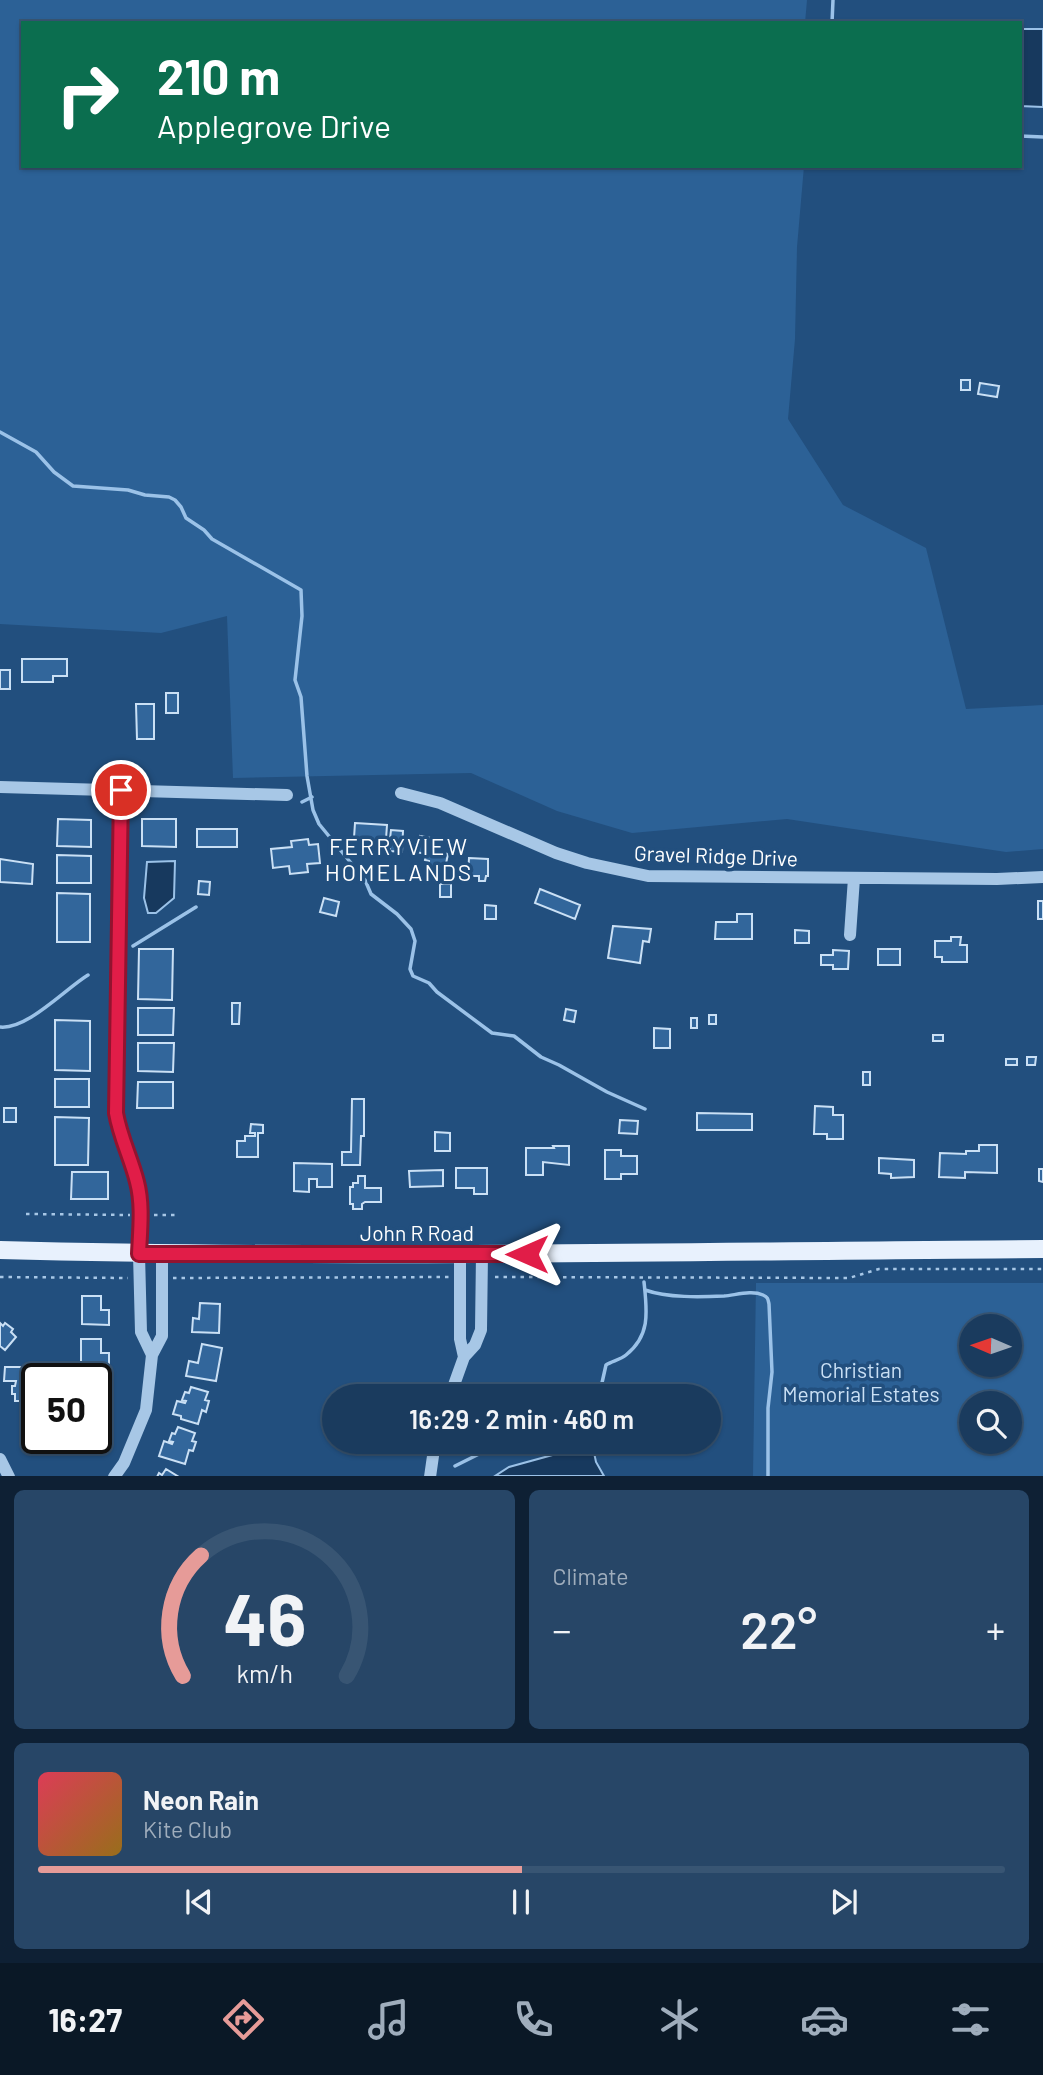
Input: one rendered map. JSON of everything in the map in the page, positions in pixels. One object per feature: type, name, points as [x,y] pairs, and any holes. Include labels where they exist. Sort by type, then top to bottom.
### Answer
[{"type":"main road","name":"John R Road","points":[[0,1250],[139,1254],[460,1255],[1043,1249]]},
{"type":"street","points":[[0,787],[288,795]]},
{"type":"street","points":[[121,790],[116,1113],[121,1138],[132,1162],[138,1185],[141,1215],[141,1332],[152,1355]]},
{"type":"street","name":"Gravel Ridge Drive","points":[[401,793],[440,803],[556,853],[628,873],[679,877],[1043,877]]},
{"type":"street","points":[[850,935],[854,878]]},
{"type":"street","points":[[114,1476],[124,1463],[146,1410],[152,1355],[162,1336],[162,1254]]},
{"type":"street","points":[[454,1384],[464,1357],[475,1345],[481,1330],[482,1254]]},
{"type":"street","points":[[460,1255],[460,1339],[464,1357]]},
{"type":"street","points":[[430,1476],[433,1454]]},
{"type":"street","points":[[0,1459],[9,1476]]},
{"type":"path","points":[[26,1214],[175,1215]]},
{"type":"path","points":[[482,1277],[849,1279],[879,1269],[1043,1269]]},
{"type":"path","points":[[0,1277],[139,1279]]},
{"type":"path","points":[[162,1278],[460,1278]]},
{"type":"green space","points":[[0,0],[807,0],[805,21],[21,21],[21,168],[804,168],[788,419],[843,505],[926,548],[966,709],[1043,705],[1043,849],[1006,852],[787,819],[632,833],[557,811],[471,773],[233,778],[227,616],[161,633],[0,624]]},
{"type":"green space","name":"Christian Memorial Estates","points":[[756,1283],[1043,1283],[1043,1476],[753,1476]]},
{"type":"shaded area","points":[[1022,29],[1043,29],[1043,107],[1022,106]]},
{"type":"shaded area","points":[[175,861],[174,898],[156,913],[148,913],[144,898],[147,862]]},
{"type":"shaded area","points":[[556,1454],[594,1454],[604,1476],[495,1476],[509,1467]]},
{"type":"building","points":[[961,380],[970,380],[970,390],[961,390]]},
{"type":"building","points":[[980,383],[999,386],[997,397],[978,394]]},
{"type":"building","points":[[22,659],[67,659],[67,676],[53,676],[53,682],[22,682]]},
{"type":"building","points":[[0,670],[10,670],[10,689],[0,689]]},
{"type":"building","points":[[166,693],[178,693],[178,713],[166,713]]},
{"type":"building","points":[[136,704],[154,704],[154,739],[137,739]]},
{"type":"building","points":[[58,819],[91,820],[91,847],[57,846]]},
{"type":"building","points":[[142,819],[176,819],[176,847],[142,846]]},
{"type":"building","points":[[355,823],[387,825],[386,839],[390,839],[391,830],[403,831],[402,852],[379,846],[380,841],[354,838]]},
{"type":"building","points":[[197,829],[237,829],[237,847],[197,847]]},
{"type":"building","points":[[420,836],[437,839],[435,851],[448,854],[444,873],[428,870],[429,861],[425,860],[426,854],[416,852]]},
{"type":"building","points":[[308,839],[309,845],[318,844],[320,863],[307,864],[308,872],[290,874],[289,866],[273,868],[271,849],[292,847],[291,841]]},
{"type":"building","points":[[57,855],[91,856],[91,883],[57,883]]},
{"type":"building","points":[[469,858],[488,859],[488,876],[485,881],[479,881],[479,876],[468,876]]},
{"type":"building","points":[[0,859],[33,864],[32,884],[0,882]]},
{"type":"building","points":[[199,881],[210,882],[209,895],[198,894]]},
{"type":"building","points":[[440,884],[451,884],[451,897],[440,897]]},
{"type":"building","points":[[540,889],[580,905],[575,919],[535,903]]},
{"type":"building","points":[[57,893],[90,894],[90,942],[57,942]]},
{"type":"building","points":[[324,898],[339,902],[336,916],[320,912]]},
{"type":"building","points":[[1038,901],[1043,901],[1043,919],[1038,919]]},
{"type":"building","points":[[485,905],[496,906],[496,919],[485,919]]},
{"type":"building","points":[[737,914],[752,914],[752,939],[715,939],[716,922],[737,922]]},
{"type":"building","points":[[613,926],[651,929],[649,942],[643,941],[640,963],[608,958]]},
{"type":"building","points":[[795,930],[809,931],[809,943],[795,943]]},
{"type":"building","points":[[951,937],[961,937],[960,945],[967,945],[967,962],[942,962],[942,957],[935,957],[935,941],[951,941]]},
{"type":"building","points":[[139,949],[173,949],[172,1000],[138,999]]},
{"type":"building","points":[[878,949],[900,949],[900,965],[878,965]]},
{"type":"building","points":[[833,950],[849,951],[848,969],[833,969],[833,965],[821,965],[821,955],[833,955]]},
{"type":"building","points":[[232,1003],[240,1003],[239,1024],[232,1024]]},
{"type":"building","points":[[138,1008],[174,1008],[173,1035],[138,1035]]},
{"type":"building","points":[[566,1009],[576,1011],[574,1022],[564,1020]]},
{"type":"building","points":[[709,1015],[716,1015],[716,1024],[709,1024]]},
{"type":"building","points":[[691,1018],[697,1018],[697,1028],[691,1028]]},
{"type":"building","points":[[55,1020],[90,1021],[90,1071],[55,1070]]},
{"type":"building","points":[[654,1028],[670,1029],[670,1048],[654,1048]]},
{"type":"building","points":[[933,1035],[943,1035],[943,1041],[933,1041]]},
{"type":"building","points":[[138,1043],[174,1043],[173,1072],[138,1071]]},
{"type":"building","points":[[1027,1057],[1036,1057],[1035,1065],[1027,1065]]},
{"type":"building","points":[[1006,1059],[1017,1059],[1017,1065],[1006,1065]]},
{"type":"building","points":[[863,1072],[870,1072],[870,1085],[863,1085]]},
{"type":"building","points":[[55,1079],[89,1079],[89,1107],[55,1107]]},
{"type":"building","points":[[138,1082],[173,1082],[173,1108],[137,1108]]},
{"type":"building","points":[[352,1099],[364,1099],[364,1136],[361,1136],[360,1165],[342,1165],[342,1152],[351,1152]]},
{"type":"building","points":[[815,1106],[833,1107],[833,1115],[843,1115],[843,1139],[827,1139],[827,1134],[814,1134]]},
{"type":"building","points":[[4,1108],[16,1108],[16,1122],[4,1122]]},
{"type":"building","points":[[697,1113],[752,1114],[752,1130],[697,1130]]},
{"type":"building","points":[[55,1117],[89,1118],[88,1165],[55,1165]]},
{"type":"building","points":[[620,1120],[638,1121],[637,1134],[619,1133]]},
{"type":"building","points":[[251,1124],[263,1125],[263,1133],[258,1133],[258,1157],[237,1157],[237,1141],[245,1141],[245,1136],[255,1136],[255,1133],[250,1133]]},
{"type":"building","points":[[435,1132],[450,1133],[450,1151],[435,1151]]},
{"type":"building","points":[[979,1145],[997,1145],[997,1173],[965,1172],[965,1178],[939,1177],[940,1153],[966,1154],[966,1151],[979,1151]]},
{"type":"building","points":[[553,1146],[569,1146],[569,1165],[543,1162],[543,1175],[526,1175],[526,1148],[554,1148]]},
{"type":"building","points":[[605,1150],[621,1150],[621,1156],[637,1156],[637,1174],[621,1174],[621,1179],[605,1179]]},
{"type":"building","points":[[879,1158],[914,1160],[914,1177],[891,1178],[891,1174],[879,1173]]},
{"type":"building","points":[[294,1163],[332,1164],[332,1187],[317,1187],[317,1179],[309,1179],[309,1192],[294,1191]]},
{"type":"building","points":[[456,1168],[487,1168],[487,1194],[474,1194],[474,1188],[456,1188]]},
{"type":"building","points":[[1039,1169],[1043,1169],[1043,1182],[1039,1181]]},
{"type":"building","points":[[443,1170],[443,1186],[410,1187],[409,1171]]},
{"type":"building","points":[[72,1172],[108,1172],[108,1199],[71,1199]]},
{"type":"building","points":[[358,1176],[365,1176],[365,1188],[381,1188],[381,1202],[365,1202],[362,1209],[353,1209],[353,1204],[350,1204],[350,1187],[353,1187],[353,1183],[358,1183]]},
{"type":"building","points":[[82,1296],[101,1296],[101,1310],[109,1310],[109,1325],[82,1324]]},
{"type":"building","points":[[200,1303],[220,1304],[219,1333],[192,1332],[193,1318],[199,1319]]},
{"type":"building","points":[[0,1323],[13,1329],[11,1332],[16,1337],[5,1350],[0,1346]]},
{"type":"building","points":[[81,1339],[101,1339],[101,1353],[109,1353],[109,1363],[81,1363]]},
{"type":"building","points":[[202,1344],[222,1348],[216,1381],[186,1376],[189,1361],[198,1363]]},
{"type":"building","points":[[5,1367],[21,1367],[21,1401],[15,1401],[15,1394],[12,1394],[12,1386],[15,1386],[16,1381],[4,1381]]},
{"type":"building","points":[[191,1387],[208,1392],[205,1400],[209,1401],[206,1412],[202,1410],[198,1424],[173,1414],[177,1401],[185,1403],[186,1401],[182,1400],[185,1392],[189,1393]]},
{"type":"building","points":[[178,1427],[195,1433],[192,1441],[196,1442],[193,1451],[189,1450],[185,1464],[159,1456],[164,1441],[172,1444],[173,1442],[169,1441]]},
{"type":"building","points":[[166,1469],[177,1476],[158,1476],[159,1473],[162,1475]]},
{"type":"waterway","points":[[832,21],[833,0]]},
{"type":"waterway","points":[[1022,136],[1043,137]]},
{"type":"waterway","points":[[0,432],[36,452],[54,472],[73,486],[128,490],[175,500],[186,518],[212,539],[301,590],[302,616],[295,680],[301,697],[307,776],[313,810],[319,824],[365,880],[371,894],[411,929],[415,941],[410,969],[413,976],[429,983],[492,1033],[514,1036],[541,1057],[645,1109]]},
{"type":"waterway","points":[[302,802],[312,797]]},
{"type":"waterway","points":[[133,946],[196,907]]},
{"type":"waterway","points":[[0,1027],[11,1026],[34,1016],[88,975]]},
{"type":"waterway","points":[[602,1384],[606,1365],[626,1355],[640,1339],[646,1322],[644,1282]]},
{"type":"waterway","points":[[645,1290],[684,1296],[754,1293],[768,1298],[772,1372],[768,1408],[768,1476]]},
{"type":"waterway","points":[[455,1466],[479,1454]]},
{"type":"district","name":"FERRYVIEW HOMELANDS","points":[[399,859]]},
{"type":"route","points":[[121,790],[116,1113],[121,1138],[132,1162],[138,1185],[141,1209],[139,1254],[527,1254]]}]
